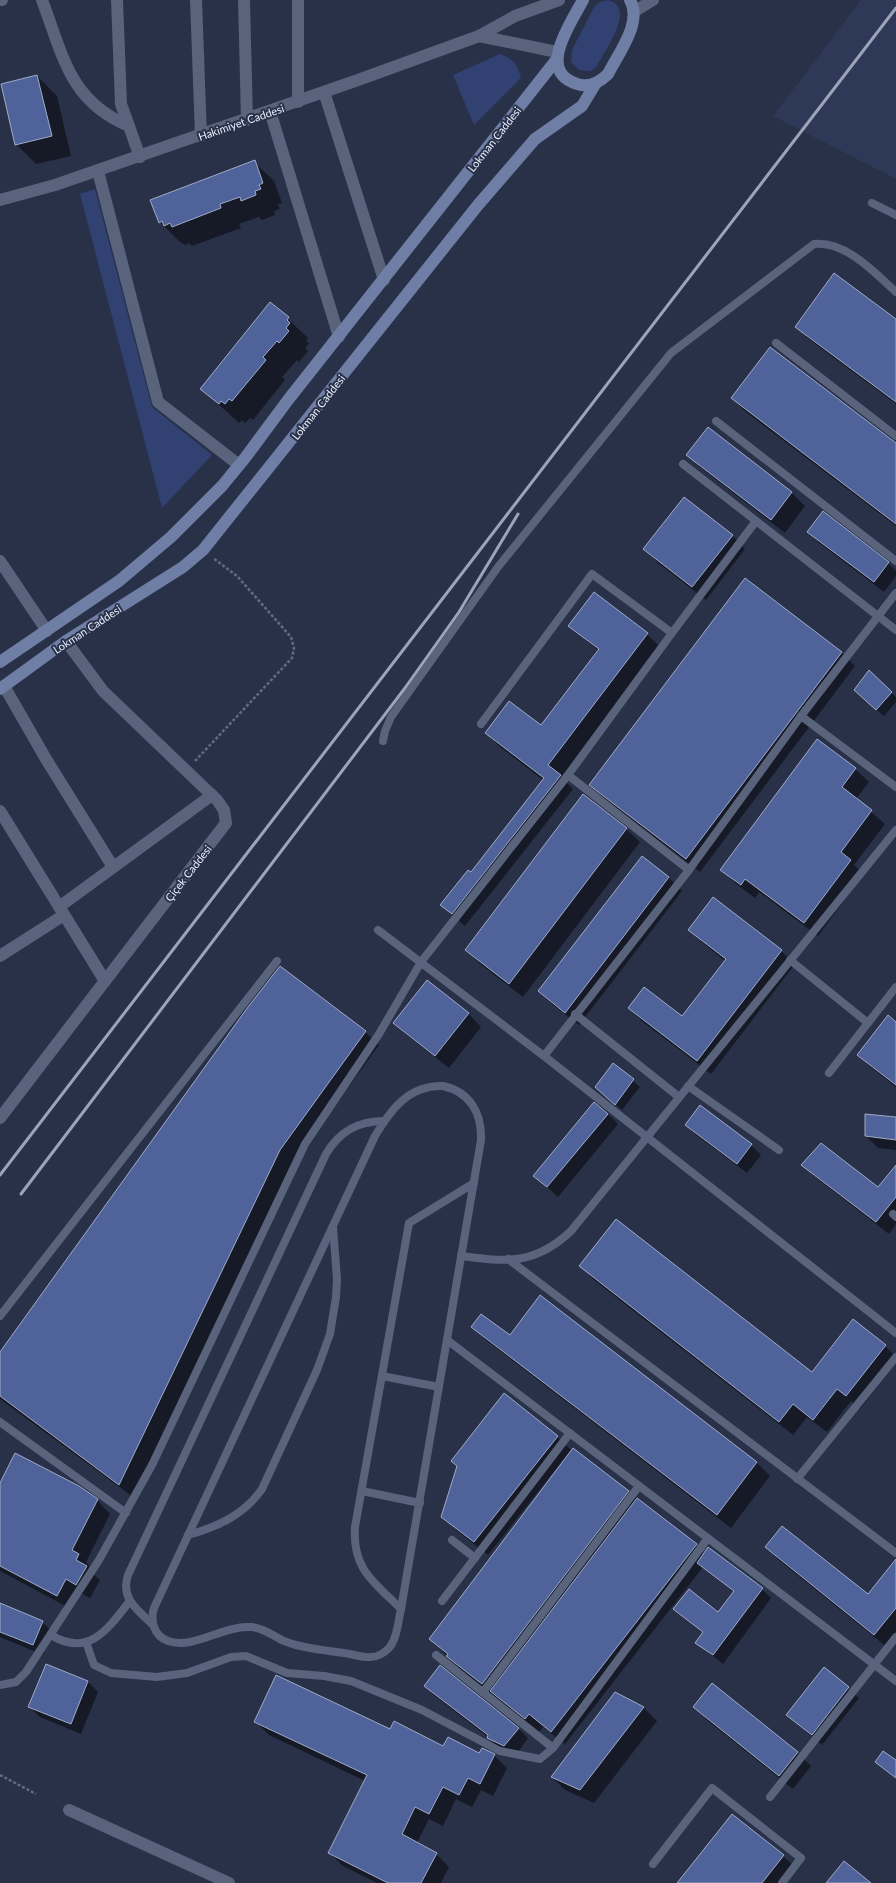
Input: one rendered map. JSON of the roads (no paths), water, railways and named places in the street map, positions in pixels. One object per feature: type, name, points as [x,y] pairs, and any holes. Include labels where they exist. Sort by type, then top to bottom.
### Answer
[{"type":"street","points":[[42,0],[73,81],[96,106],[111,118],[129,126]]},
{"type":"street","points":[[117,0],[121,104],[140,157]]},
{"type":"street","points":[[196,0],[201,136]]},
{"type":"street","points":[[244,0],[247,120]]},
{"type":"street","points":[[298,0],[298,102]]},
{"type":"street","name":"Hakimiyet Caddesi","points":[[0,200],[56,185],[298,102],[479,36],[515,16],[559,0]]},
{"type":"street","name":"Lokman Caddesi","points":[[0,662],[92,601],[146,560],[197,512],[239,465],[288,400],[384,280],[557,56],[583,0]]},
{"type":"street","points":[[633,4],[653,0]]},
{"type":"street","name":"Lokman Caddesi","points":[[2,688],[66,641],[183,567],[203,550],[478,205],[535,139],[582,106],[596,83],[608,74],[633,26],[633,4]]},
{"type":"street","points":[[479,36],[557,56],[562,73],[567,79],[581,85],[596,83]]},
{"type":"street","points":[[324,92],[384,280]]},
{"type":"street","points":[[270,111],[339,337]]},
{"type":"street","points":[[98,171],[158,402],[239,465]]},
{"type":"street","points":[[0,561],[47,631]]},
{"type":"street","name":"Çiçek Caddesi","points":[[0,1118],[226,823],[224,810],[212,795],[103,691],[66,641]]},
{"type":"street","points":[[2,688],[113,867]]},
{"type":"street","points":[[0,956],[62,911],[113,867],[212,795]]},
{"type":"street","points":[[0,811],[105,981]]},
{"type":"street","points":[[69,1810],[229,1883]]},
{"type":"lane","points":[[872,203],[896,215]]},
{"type":"lane","points":[[383,741],[385,731],[391,717],[498,567],[671,353],[814,244],[829,244],[844,250],[877,274],[896,292]]},
{"type":"lane","points":[[776,343],[896,436]]},
{"type":"lane","points":[[716,421],[896,561]]},
{"type":"lane","points":[[683,464],[896,630]]},
{"type":"lane","points":[[0,1685],[9,1684],[22,1677],[99,1560],[126,1513],[176,1416],[305,1144],[380,1034],[421,962],[568,775],[756,521]]},
{"type":"lane","points":[[481,724],[592,574],[672,633]]},
{"type":"lane","points":[[544,1056],[575,1014],[689,870],[801,716],[896,593]]},
{"type":"lane","points":[[801,716],[896,787]]},
{"type":"lane","points":[[568,775],[689,870]]},
{"type":"lane","points":[[461,1256],[508,1259],[535,1256],[561,1240],[571,1231],[678,1097],[895,832]]},
{"type":"lane","points":[[378,930],[544,1056],[896,1333]]},
{"type":"lane","points":[[790,960],[868,1022]]},
{"type":"lane","points":[[0,1316],[277,961]]},
{"type":"lane","points":[[829,1072],[896,987]]},
{"type":"lane","points":[[575,1014],[678,1097]]},
{"type":"lane","points":[[153,1625],[152,1620],[154,1608],[333,1226],[384,1121],[398,1103],[421,1089],[443,1086],[462,1094],[473,1105],[480,1121],[481,1140],[420,1503],[401,1609],[391,1645],[382,1653],[371,1657],[298,1646],[266,1631],[252,1627],[224,1631],[193,1642],[174,1642],[159,1635],[153,1625],[129,1602],[125,1589],[128,1575],[326,1154],[338,1137],[346,1131],[364,1122],[384,1121]]},
{"type":"lane","points":[[688,1086],[779,1150]]},
{"type":"lane","points":[[401,1609],[365,1572],[357,1557],[354,1538],[355,1527],[409,1223],[474,1183]]},
{"type":"lane","points":[[188,1536],[220,1524],[243,1510],[257,1497],[266,1482],[317,1370],[330,1334],[336,1297],[337,1279],[333,1226]]},
{"type":"lane","points":[[508,1259],[896,1553]]},
{"type":"lane","points":[[447,1340],[896,1681]]},
{"type":"lane","points":[[797,1479],[896,1357]]},
{"type":"lane","points":[[382,1376],[439,1387]]},
{"type":"lane","points":[[0,1422],[126,1513]]},
{"type":"lane","points":[[442,1601],[570,1433]]},
{"type":"lane","points":[[483,1692],[639,1486]]},
{"type":"lane","points":[[362,1491],[420,1503]]},
{"type":"lane","points":[[86,1642],[94,1665],[111,1673],[148,1676],[172,1675],[187,1673],[231,1657],[246,1656],[287,1673],[329,1676],[351,1681],[422,1710],[500,1751],[540,1760],[553,1748],[708,1538]]},
{"type":"lane","points":[[452,1540],[475,1558]]},
{"type":"lane","points":[[51,1635],[68,1643],[86,1642],[101,1635],[129,1602]]},
{"type":"lane","points":[[770,1797],[896,1637]]},
{"type":"lane","points":[[436,1655],[553,1748]]},
{"type":"lane","points":[[653,1864],[712,1788],[801,1858],[782,1883]]},
{"type":"railway","points":[[0,1175],[896,8]]},
{"type":"railway","points":[[21,1194],[405,688],[459,612],[518,514]]}]
